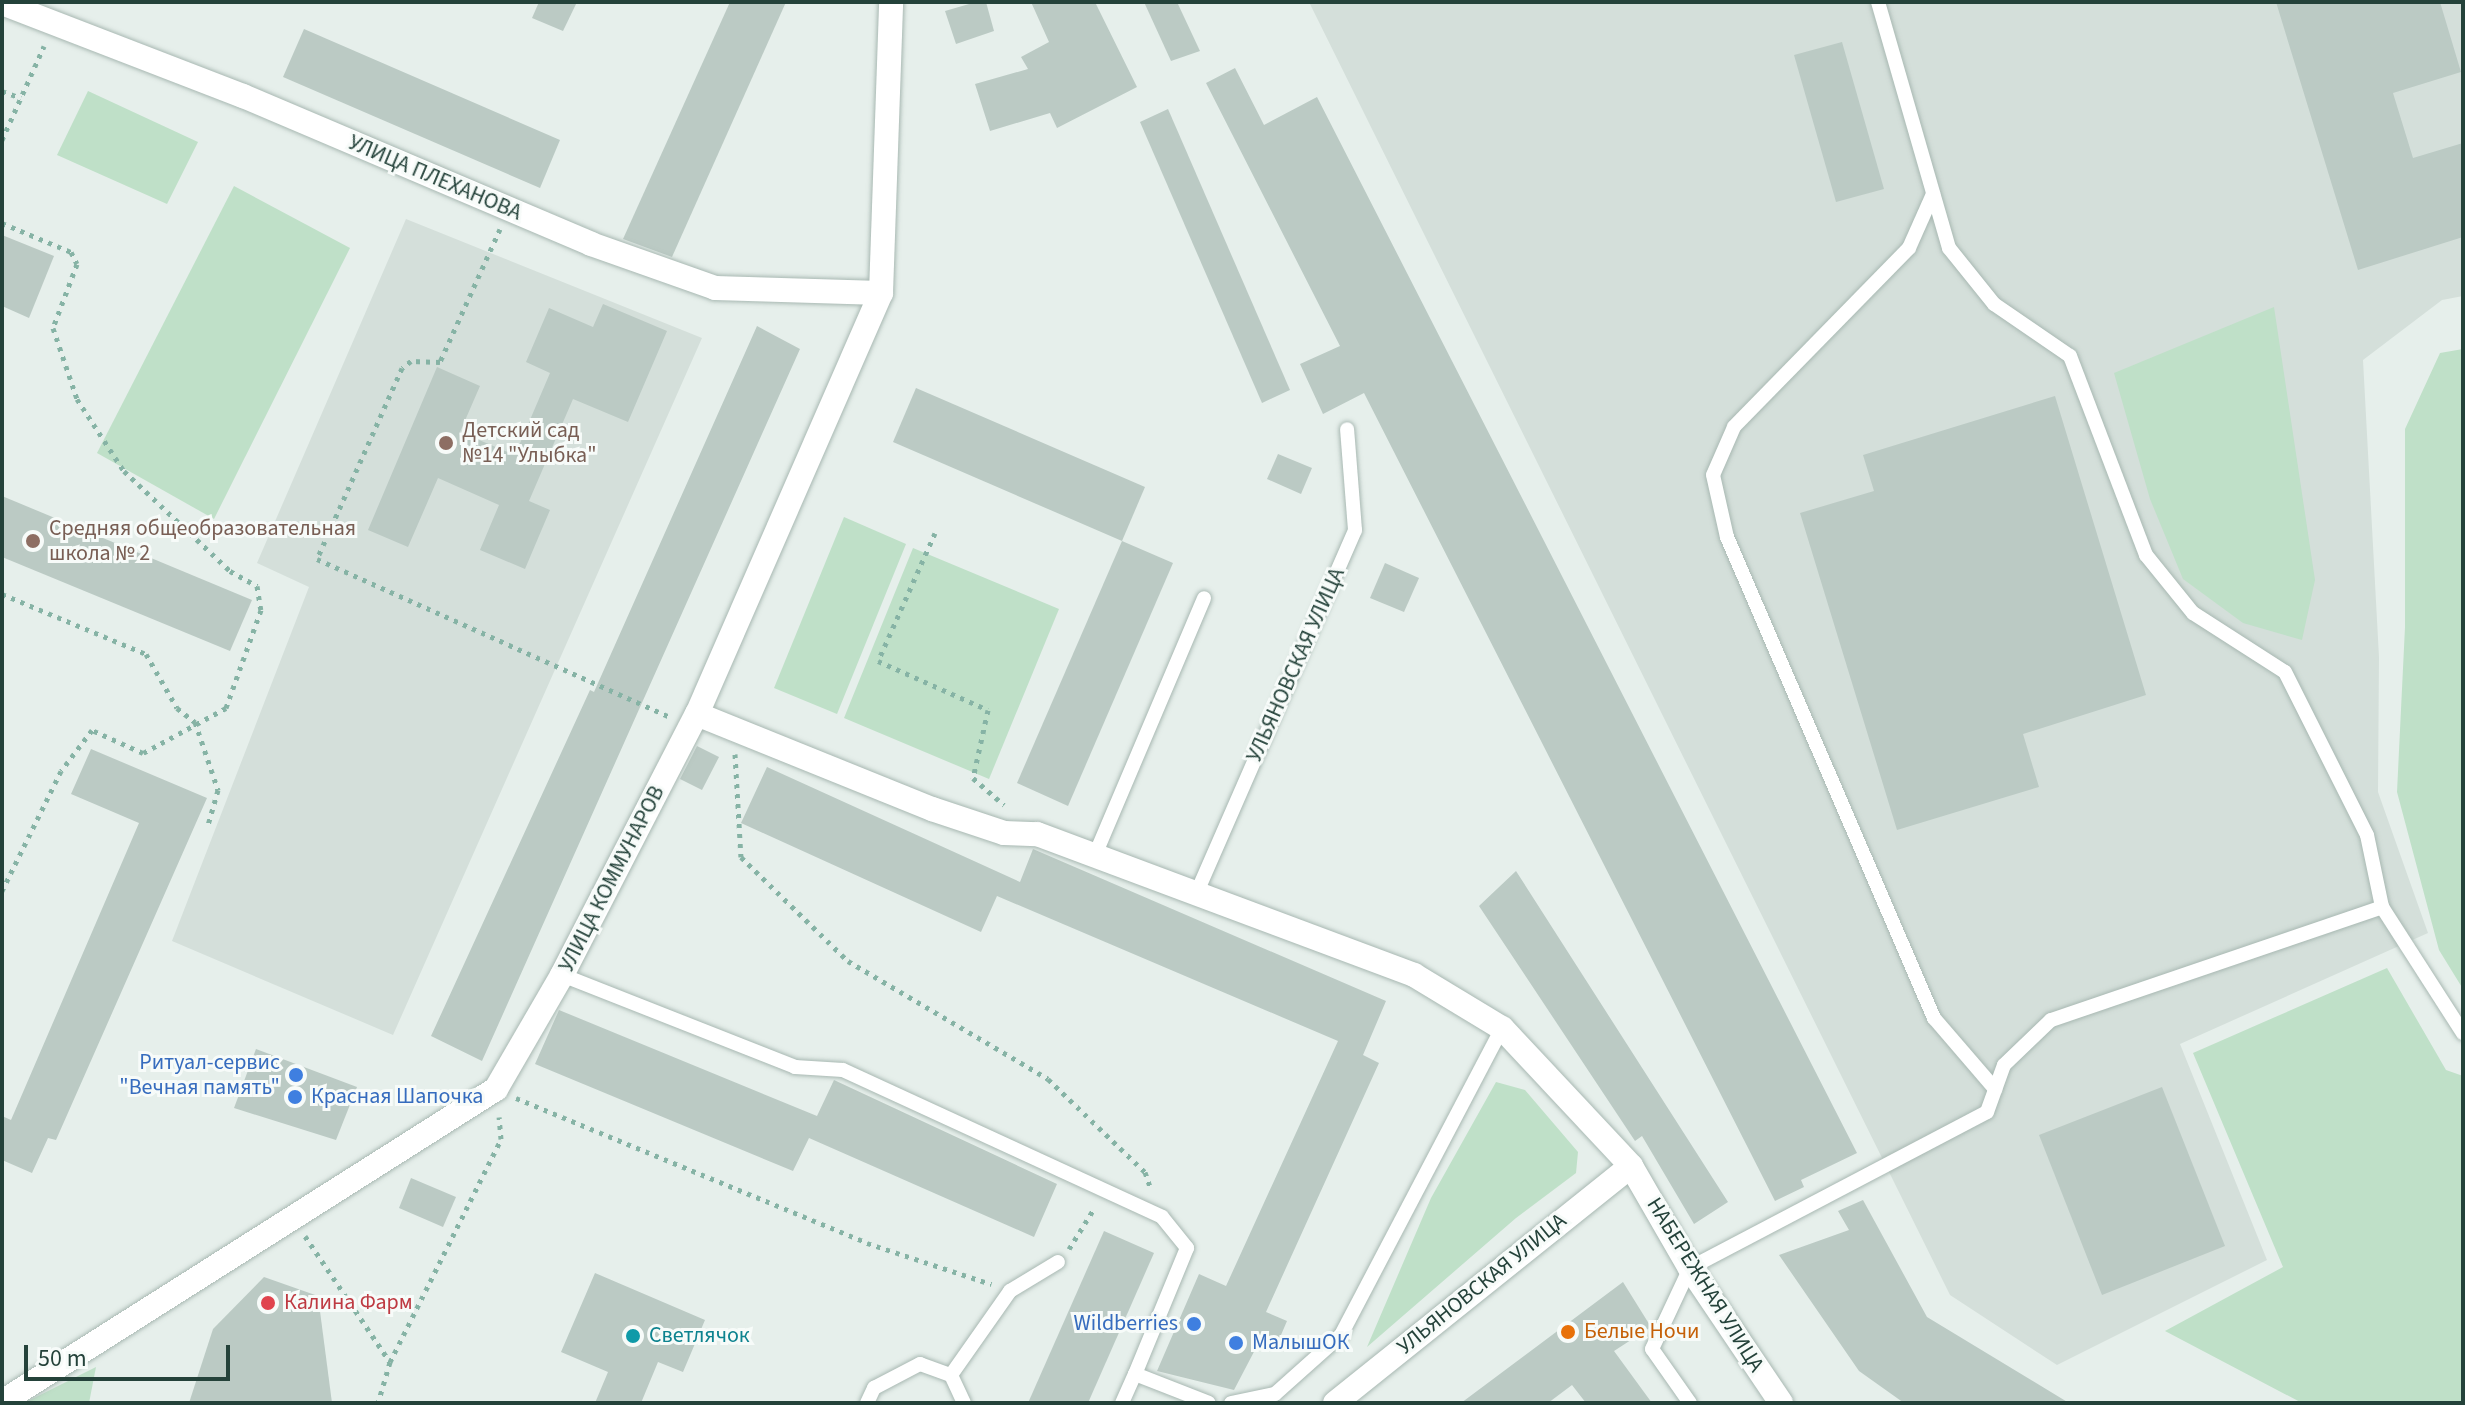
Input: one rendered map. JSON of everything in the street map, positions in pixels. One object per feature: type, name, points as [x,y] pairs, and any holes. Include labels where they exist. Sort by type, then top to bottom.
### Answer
[{"type":"street","name":"УЛИЦА КОММУНАРОВ","points":[[2,1402],[496,1089],[562,975],[694,720],[881,293],[890,113],[891,2]]},
{"type":"street","name":"УЛИЦА ПЛЕХАНОВА","points":[[2,3],[243,96],[506,208],[715,288],[881,293]]},
{"type":"street","name":"НАБЕРЕЖНАЯ УЛИЦА","points":[[694,720],[932,809],[1004,833],[1037,834],[1197,892],[1414,975],[1502,1028],[1631,1166],[1690,1268],[1781,1403]]},
{"type":"street","name":"УЛЬЯНОВСКАЯ УЛИЦА","points":[[1335,1403],[1631,1166]]},
{"type":"lane","points":[[1878,2],[1949,248],[1994,304],[2070,356],[2146,555],[2193,613],[2285,672],[2367,835],[2382,907],[2463,1033]]},
{"type":"lane","points":[[1933,194],[1909,248],[1734,427],[1713,475],[1727,537],[1934,1018],[1995,1089]]},
{"type":"lane","name":"УЛЬЯНОВСКАЯ УЛИЦА","points":[[1197,892],[1355,530],[1347,429]]},
{"type":"lane","points":[[1095,855],[1204,598]]},
{"type":"lane","points":[[1690,1403],[1652,1349],[1690,1268],[1987,1112],[2004,1065],[2051,1020],[2382,907]]},
{"type":"lane","points":[[562,975],[795,1067],[843,1070],[1105,1187],[1162,1217],[1187,1248],[1122,1403]]},
{"type":"lane","points":[[1231,1403],[1275,1394],[1341,1335],[1502,1028]]},
{"type":"lane","points":[[951,1375],[1010,1291],[1058,1262]]},
{"type":"lane","points":[[867,1403],[874,1388],[920,1364],[951,1375],[964,1403]]},
{"type":"lane","points":[[1135,1374],[1209,1403]]},
{"type":"path","points":[[2,140],[54,25]]},
{"type":"path","points":[[2,91],[21,98]]},
{"type":"path","points":[[506,208],[440,362],[411,361],[402,368],[317,559],[694,720]]},
{"type":"path","points":[[2,223],[71,252],[77,264],[53,328],[77,399],[124,471],[230,571],[257,586],[261,610],[226,708],[195,722],[143,753],[92,730],[61,771],[2,891]]},
{"type":"path","points":[[935,533],[878,661],[988,710],[973,778],[1037,834]]},
{"type":"path","points":[[2,594],[146,654],[177,708],[195,722],[218,790],[208,826]]},
{"type":"path","points":[[734,745],[741,857],[848,961],[1048,1079],[1145,1172],[1162,1217]]},
{"type":"path","points":[[378,1403],[390,1362],[501,1139],[496,1089],[867,1243],[1010,1291]]},
{"type":"path","points":[[1058,1262],[1085,1229],[1105,1187]]},
{"type":"path","points":[[293,1219],[390,1362]]},
{"type":"shaded area","points":[[1309,2],[2463,2],[2463,296],[2442,300],[2363,360],[2379,657],[2378,792],[2428,933],[2180,1044],[2267,1260],[2057,1365],[1950,1295]]},
{"type":"shaded area","points":[[406,219],[702,338],[393,1035],[172,941],[309,587],[257,563]]},
{"type":"green space","points":[[88,91],[198,142],[167,204],[57,155]]},
{"type":"green space","points":[[234,186],[350,248],[214,519],[97,453]]},
{"type":"green space","points":[[2274,307],[2315,580],[2302,640],[2243,623],[2183,579],[2150,499],[2114,373]]},
{"type":"green space","points":[[2463,349],[2463,989],[2439,950],[2397,792],[2405,627],[2405,429],[2440,353]]},
{"type":"green space","points":[[844,517],[906,544],[837,714],[774,688]]},
{"type":"green space","points":[[913,548],[1059,609],[989,779],[844,718]]},
{"type":"green space","points":[[2387,968],[2446,1070],[2463,1076],[2463,1403],[2302,1403],[2165,1331],[2283,1267],[2193,1053]]},
{"type":"green space","points":[[1496,1082],[1525,1090],[1578,1152],[1576,1173],[1516,1218],[1367,1347],[1431,1198]]},
{"type":"green space","points":[[96,1367],[89,1403],[24,1403]]},
{"type":"building","points":[[539,2],[577,2],[563,31],[532,18]]},
{"type":"building","points":[[730,2],[786,2],[672,257],[623,239]]},
{"type":"building","points":[[986,2],[994,31],[956,44],[945,11]]},
{"type":"building","points":[[1031,2],[1095,2],[1137,87],[1057,128],[1050,113],[990,131],[975,84],[1028,69],[1021,57],[1049,42]]},
{"type":"building","points":[[1144,2],[1177,2],[1200,51],[1171,61]]},
{"type":"building","points":[[2276,2],[2440,2],[2461,72],[2393,93],[2413,158],[2463,143],[2463,237],[2358,270]]},
{"type":"building","points":[[304,29],[560,140],[540,188],[283,77]]},
{"type":"building","points":[[1842,42],[1884,189],[1836,202],[1794,55]]},
{"type":"building","points":[[1235,68],[1264,125],[1317,97],[1857,1153],[1801,1180],[1804,1187],[1775,1201],[1364,393],[1323,414],[1300,364],[1340,346],[1206,83]]},
{"type":"building","points":[[1168,109],[1290,390],[1262,403],[1140,122]]},
{"type":"building","points":[[2,235],[54,256],[29,318],[2,306]]},
{"type":"building","name":"Детский сад №14 \"Улыбка\"","points":[[603,304],[667,331],[628,422],[573,399],[529,501],[550,510],[525,569],[480,550],[499,505],[438,478],[408,547],[368,530],[437,367],[480,386],[460,432],[515,455],[550,373],[526,362],[549,308],[593,327]]},
{"type":"building","points":[[757,326],[800,349],[482,1061],[431,1036],[590,690],[594,692]]},
{"type":"building","points":[[916,388],[1145,487],[1122,541],[893,442]]},
{"type":"building","points":[[2055,396],[2146,695],[2023,734],[2039,787],[1897,830],[1800,513],[1874,491],[1863,455]]},
{"type":"building","points":[[1278,454],[1312,468],[1301,494],[1267,479]]},
{"type":"building","points":[[2,496],[252,600],[230,651],[2,557]]},
{"type":"building","points":[[1122,541],[1173,563],[1068,806],[1017,783]]},
{"type":"building","points":[[1385,563],[1419,578],[1404,612],[1370,598]]},
{"type":"building","points":[[697,746],[719,757],[702,790],[680,779]]},
{"type":"building","points":[[91,749],[207,798],[56,1140],[48,1138],[32,1173],[2,1160],[2,1116],[11,1120],[139,823],[71,794]]},
{"type":"building","points":[[767,767],[1020,882],[1033,849],[1386,1001],[1363,1055],[1379,1063],[1266,1312],[1287,1321],[1275,1349],[1257,1346],[1234,1390],[1157,1371],[1199,1274],[1226,1286],[1338,1041],[997,896],[981,932],[741,823]]},
{"type":"building","points":[[1516,871],[1728,1202],[1694,1224],[1642,1136],[1635,1141],[1479,906]]},
{"type":"building","points":[[559,1010],[817,1116],[834,1080],[1057,1184],[1034,1237],[809,1138],[793,1171],[535,1064]]},
{"type":"building","name":"Красная Шапочка","points":[[256,1049],[357,1087],[336,1140],[234,1108]]},
{"type":"building","points":[[2162,1087],[2225,1246],[2102,1295],[2039,1135]]},
{"type":"building","points":[[411,1178],[456,1197],[443,1227],[399,1208]]},
{"type":"building","points":[[1863,1200],[1927,1317],[2069,1403],[1904,1403],[1859,1371],[1779,1255],[1849,1230],[1838,1211]]},
{"type":"building","points":[[1104,1231],[1154,1253],[1088,1403],[1028,1403]]},
{"type":"building","name":"Светлячок","points":[[595,1273],[705,1320],[683,1372],[658,1362],[641,1403],[595,1403],[608,1372],[561,1352]]},
{"type":"building","points":[[264,1277],[318,1296],[332,1403],[189,1403],[213,1329]]},
{"type":"building","points":[[1623,1282],[1651,1327],[1614,1351],[1652,1403],[1586,1403],[1572,1385],[1548,1403],[1461,1403]]},
{"type":"place","name":"Детский сад №14 \"Улыбка\"","points":[[446,443]]},
{"type":"place","name":"Средняя общеобразовательная школа № 2","points":[[33,541]]},
{"type":"place","name":"Ритуал-сервис \"Вечная память\"","points":[[296,1075]]},
{"type":"place","name":"Красная Шапочка","points":[[295,1097]]},
{"type":"place","name":"Калина Фарм","points":[[268,1303]]},
{"type":"place","name":"Wildberries","points":[[1194,1324]]},
{"type":"place","name":"Белые Ночи","points":[[1568,1332]]},
{"type":"place","name":"Светлячок","points":[[633,1336]]},
{"type":"place","name":"МалышОК","points":[[1236,1343]]}]
